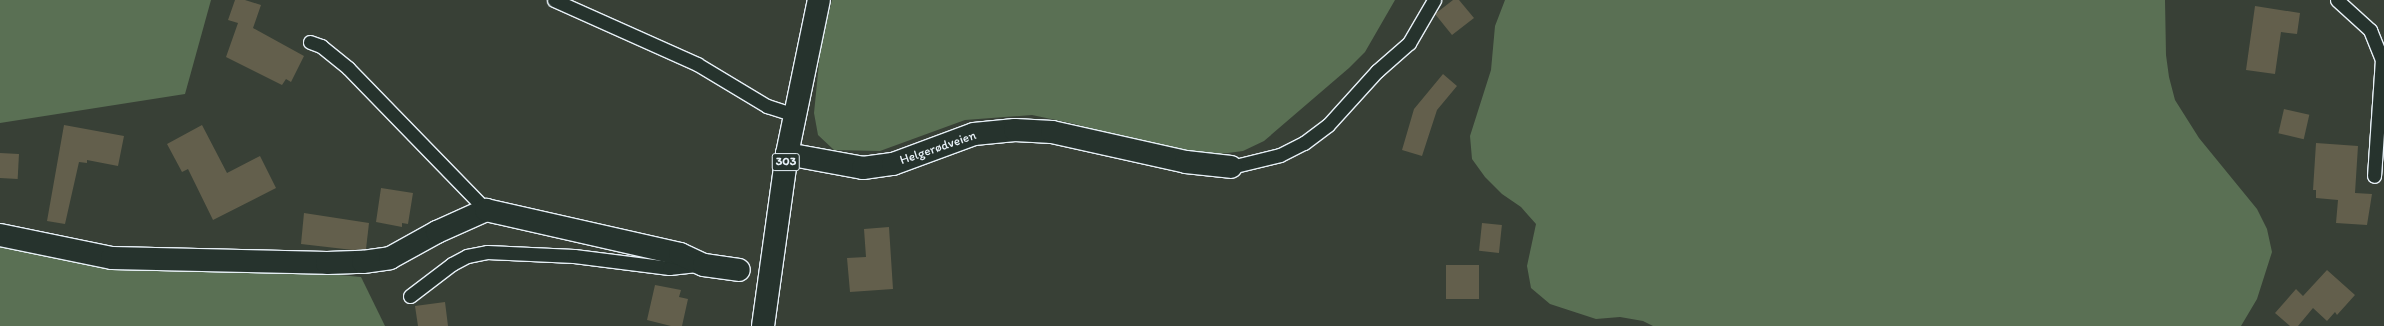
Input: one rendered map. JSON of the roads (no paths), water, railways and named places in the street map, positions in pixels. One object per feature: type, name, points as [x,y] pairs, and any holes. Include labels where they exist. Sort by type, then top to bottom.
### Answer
[{"type":"street","name":"303","points":[[763,326],[787,154],[819,0]]},
{"type":"street","name":"Helgerødveien","points":[[787,154],[863,168],[892,164],[974,134],[1015,130],[1052,132],[1186,162],[1231,167]]},
{"type":"street","points":[[0,235],[112,258],[326,263],[363,262],[390,258],[437,232],[486,210],[680,254],[704,265],[739,270]]},
{"type":"lane","points":[[554,0],[697,64],[767,106],[794,115]]},
{"type":"lane","points":[[1231,167],[1280,155],[1304,142],[1328,125],[1377,71],[1409,43],[1434,0]]},
{"type":"lane","points":[[2337,0],[2370,30],[2382,59],[2374,176]]},
{"type":"lane","points":[[310,42],[321,46],[348,68],[486,210]]},
{"type":"lane","points":[[410,296],[452,264],[467,256],[487,252],[574,256],[669,268],[704,265]]}]
